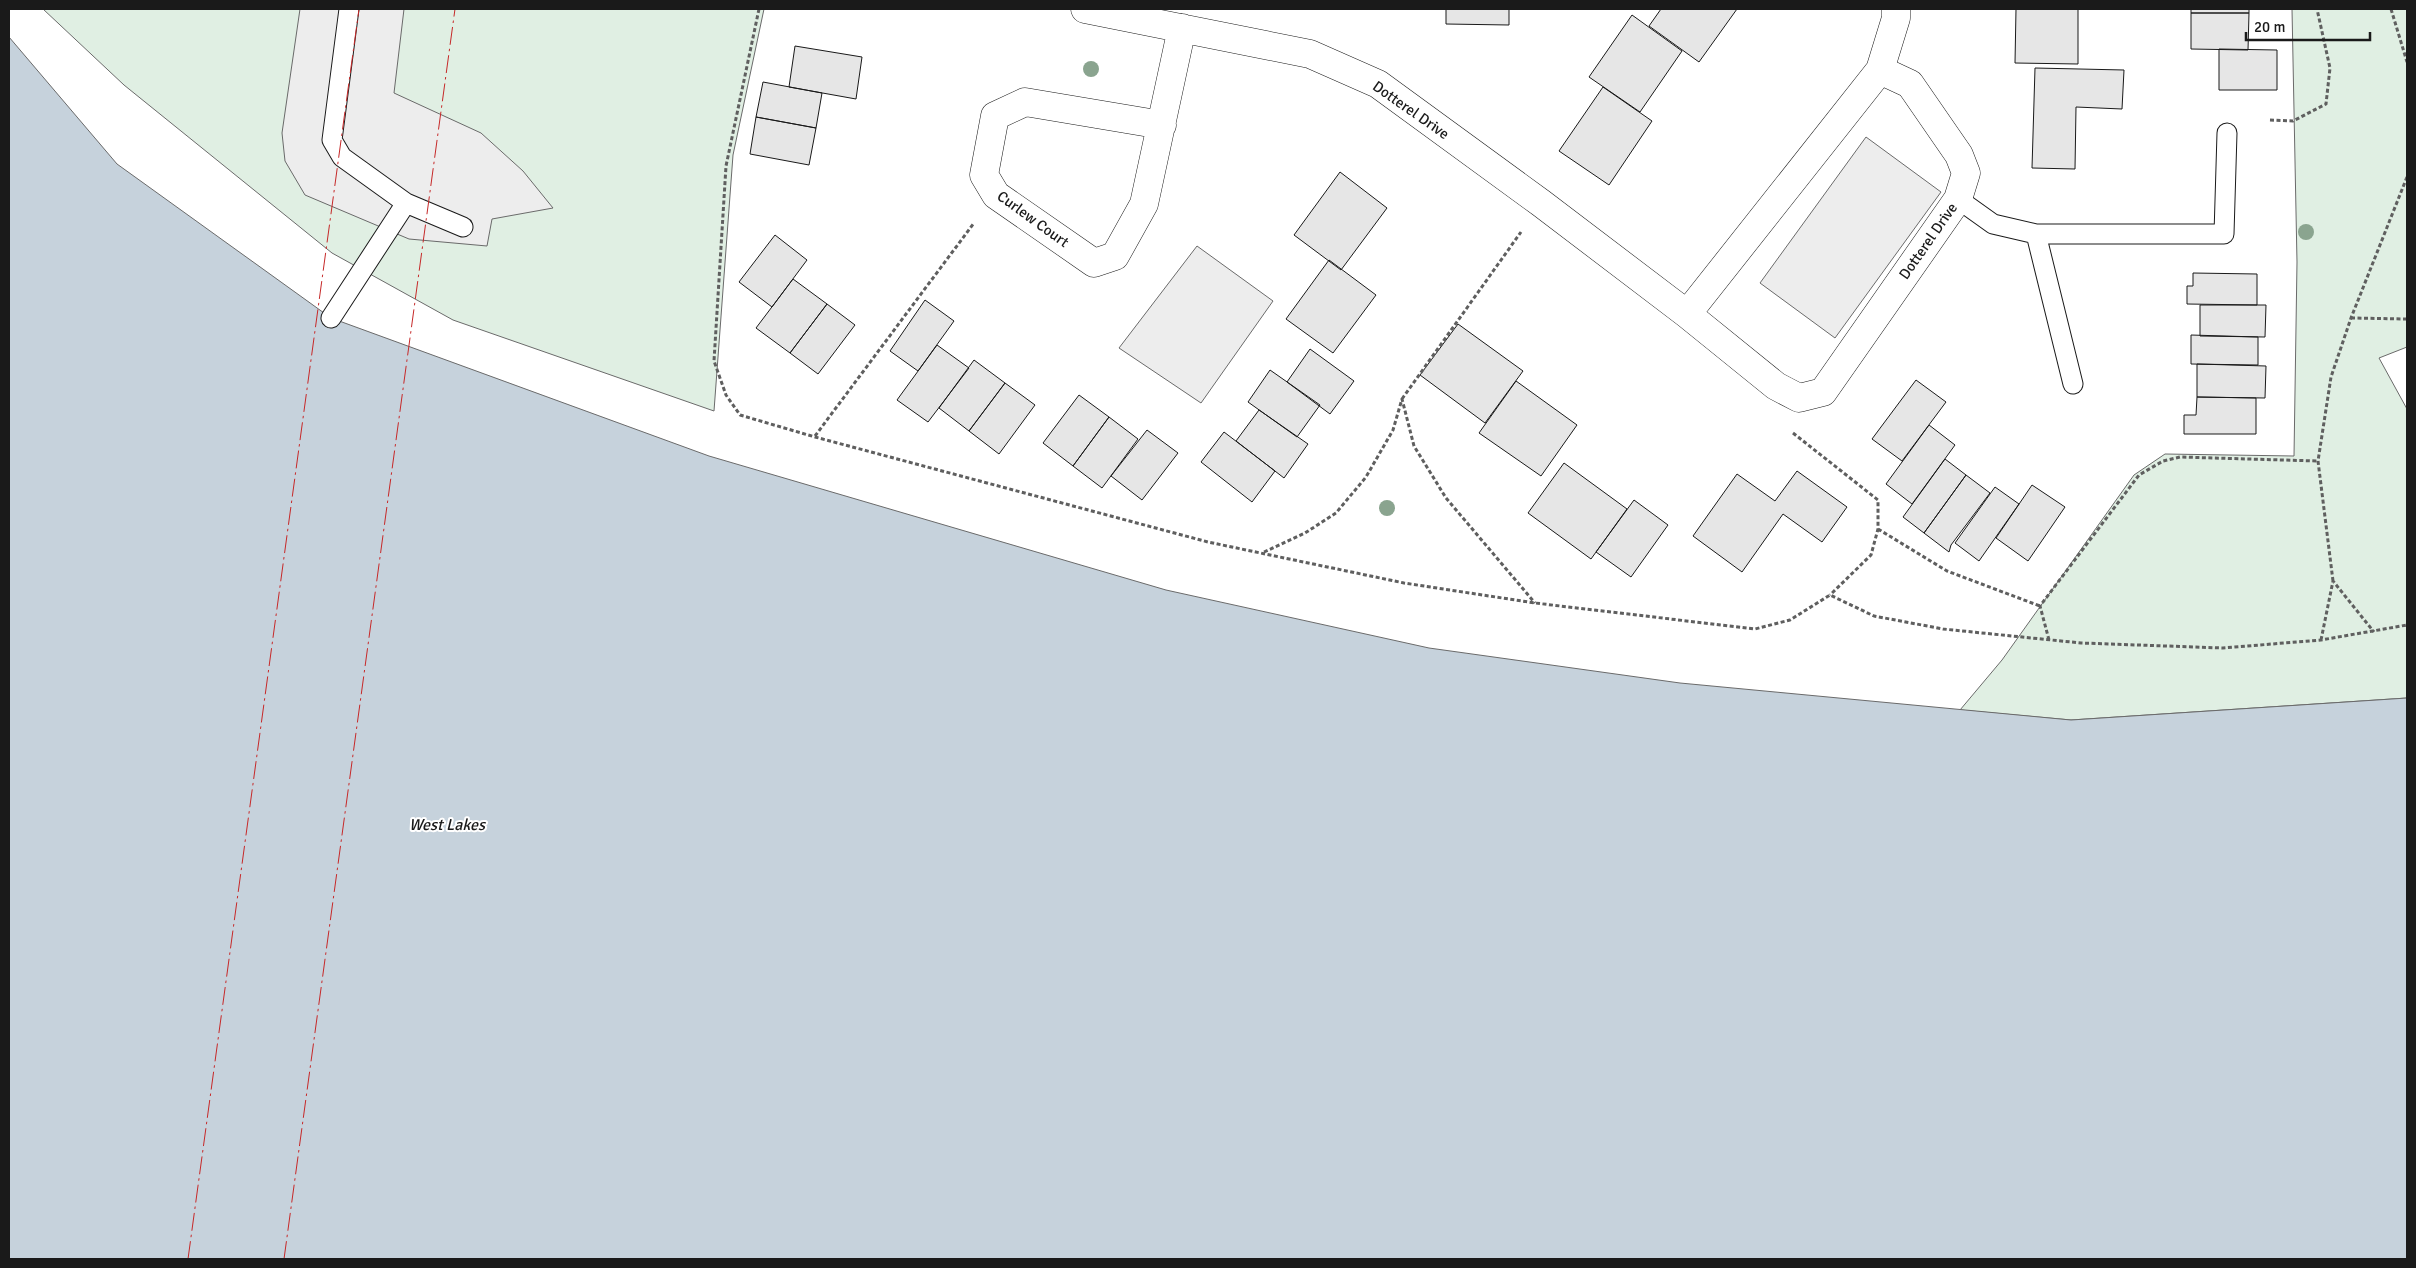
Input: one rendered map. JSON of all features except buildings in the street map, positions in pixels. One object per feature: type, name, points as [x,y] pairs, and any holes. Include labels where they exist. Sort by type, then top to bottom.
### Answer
[{"type":"street","name":"Dotterel Drive","points":[[1091,9],[1310,54],[1378,84],[1541,203],[1688,314],[1776,386],[1799,398],[1823,392],[1958,198],[1966,173],[1959,155],[1910,84],[1880,70]]},
{"type":"street","points":[[1688,314],[1880,70],[1896,18],[1896,9]]},
{"type":"street","name":"Curlew Court","points":[[1162,125],[1025,102],[995,116],[984,175],[996,195],[1094,263],[1115,256],[1144,204],[1162,125],[1182,28]]},
{"type":"lane","points":[[350,9],[332,140],[342,157],[406,203],[463,227]]},
{"type":"lane","points":[[1958,198],[1993,224],[2036,234],[2224,234],[2228,133]]},
{"type":"lane","points":[[331,318],[406,203]]},
{"type":"lane","points":[[2036,234],[2073,384]]},
{"type":"path","points":[[759,9],[726,166],[714,361],[726,395],[740,415],[815,437],[1208,542],[1404,583],[1535,603],[1755,629],[1790,620],[1830,595],[1871,555],[1878,530],[1878,500],[1783,425],[1799,398]]},
{"type":"path","points":[[2270,120],[2293,121],[2326,104],[2330,68],[2317,9]]},
{"type":"path","points":[[2391,9],[2407,62]]},
{"type":"path","points":[[2322,640],[2334,581],[2318,461],[2331,377],[2351,318],[2407,177]]},
{"type":"path","points":[[815,437],[996,195]]},
{"type":"path","points":[[1263,552],[1305,533],[1336,513],[1366,477],[1393,430],[1402,398],[1541,203]]},
{"type":"path","points":[[2351,318],[2407,319]]},
{"type":"path","points":[[1402,398],[1414,446],[1446,498],[1535,603]]},
{"type":"path","points":[[2040,606],[2138,475],[2163,461],[2180,457],[2318,461]]},
{"type":"path","points":[[1878,530],[1947,571],[2040,606]]},
{"type":"path","points":[[2334,581],[2374,632]]},
{"type":"path","points":[[1830,595],[1874,616],[1943,630],[2049,640],[2223,648],[2322,640],[2407,625]]},
{"type":"path","points":[[2040,606],[2049,640]]},
{"type":"green space","points":[[43,9],[764,9],[733,155],[714,411],[453,320],[332,253],[124,85]]},
{"type":"green space","points":[[2292,9],[2407,9],[2407,347],[2379,358],[2407,409],[2407,698],[2071,720],[1960,710],[2002,660],[2134,475],[2165,454],[2294,456],[2297,262]]},
{"type":"shaded area","points":[[300,9],[404,9],[394,93],[481,133],[523,171],[553,208],[492,219],[487,246],[409,239],[305,195],[285,161],[282,133]]},
{"type":"shaded area","points":[[1866,137],[1941,192],[1835,338],[1760,283]]},
{"type":"shaded area","points":[[1197,246],[1273,301],[1201,403],[1119,348]]},
{"type":"water","name":"West Lakes","points":[[9,37],[117,164],[331,318],[709,456],[1166,590],[1429,648],[1680,683],[2071,720],[2407,698],[2407,1259],[9,1259]]},
{"type":"power","points":[[188,1259],[359,9]]},
{"type":"power","points":[[284,1259],[455,9]]}]
